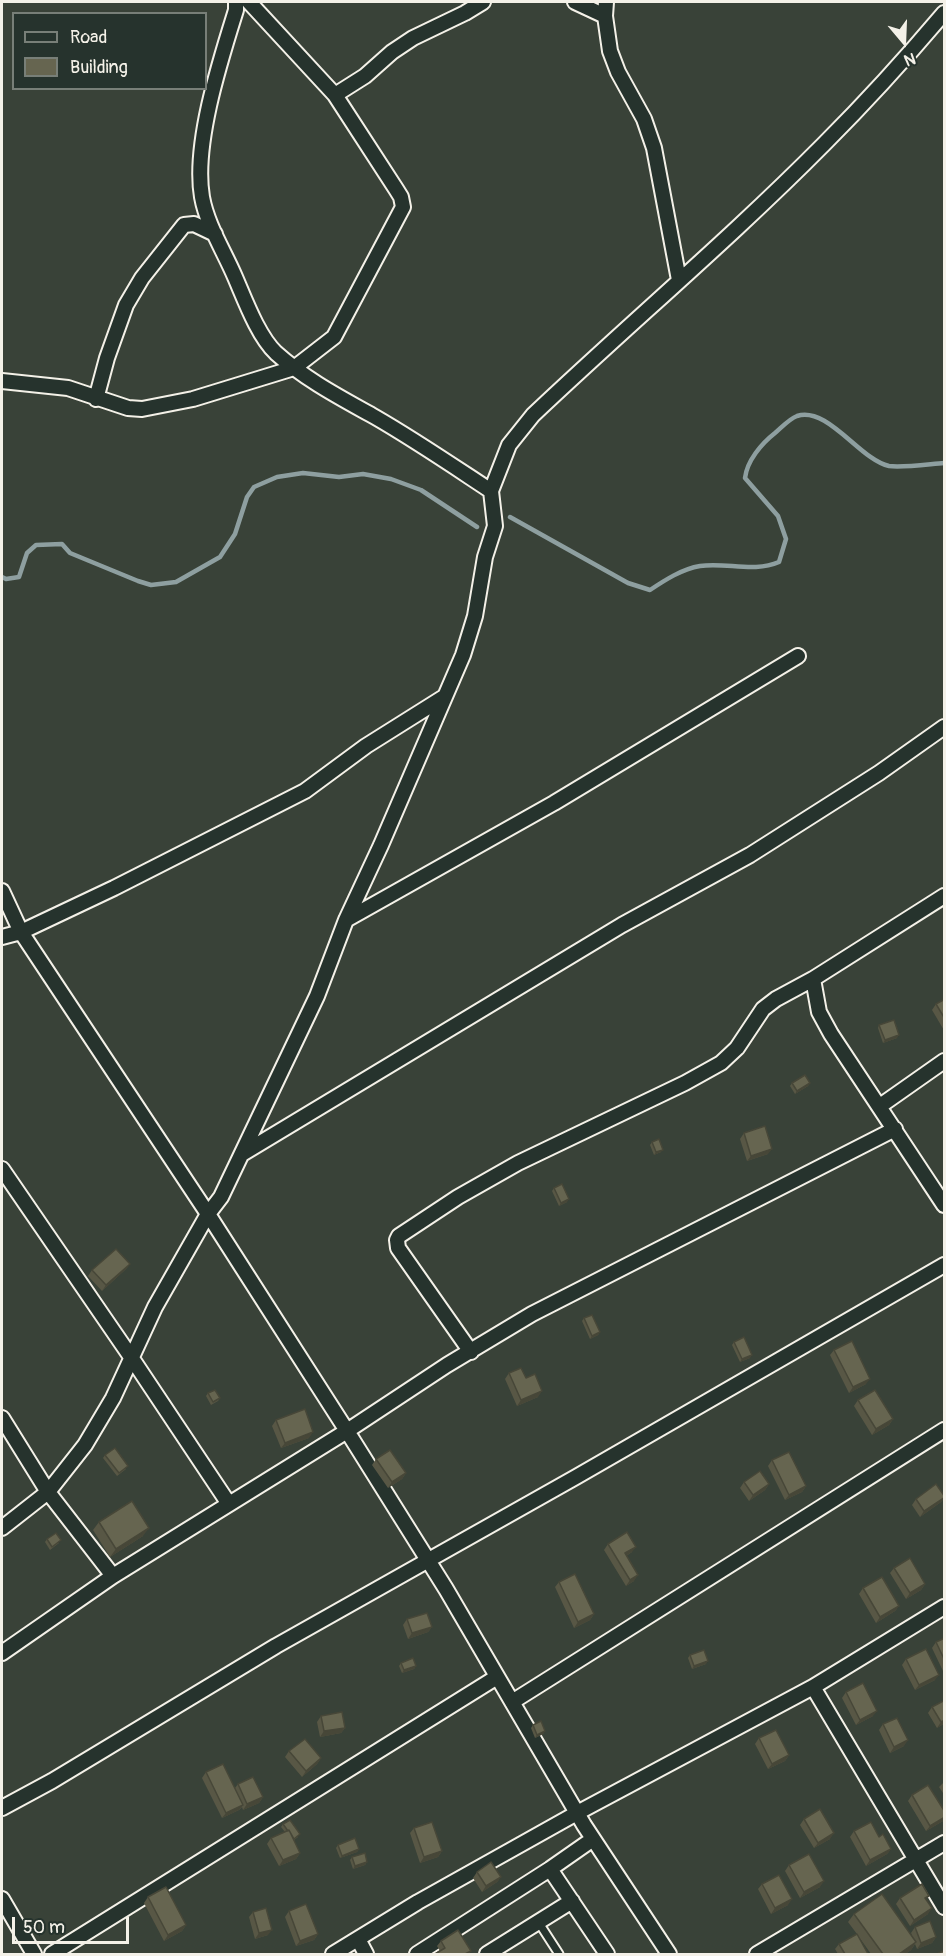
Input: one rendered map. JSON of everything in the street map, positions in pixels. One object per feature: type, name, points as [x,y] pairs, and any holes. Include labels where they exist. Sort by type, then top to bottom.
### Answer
[{"type":"street","points":[[236,2],[236,10],[210,104],[199,173],[202,199],[252,316],[274,351],[294,368],[416,442],[491,491]]},
{"type":"street","points":[[2,381],[68,388],[128,408],[161,407],[294,368],[334,337],[403,207],[401,198],[335,95],[249,2]]},
{"type":"street","points":[[335,95],[365,76],[392,52],[413,38],[483,2]]},
{"type":"street","points":[[575,2],[605,9],[610,51],[618,72],[644,119],[654,148],[679,280]]},
{"type":"street","points":[[2,1528],[48,1492],[85,1445],[113,1398],[155,1307],[208,1215],[221,1197],[243,1154],[317,996],[346,920],[463,655],[475,616],[485,557],[495,526],[491,491],[509,446],[533,415],[824,144],[945,13]]},
{"type":"street","points":[[96,399],[118,326],[126,305],[142,278],[184,225],[194,224],[215,234]]},
{"type":"street","points":[[346,920],[554,803],[798,656]]},
{"type":"street","points":[[2,937],[21,932],[114,888],[305,791],[366,746],[444,697]]},
{"type":"street","points":[[243,1154],[415,1052],[572,954],[750,855],[879,773],[945,727]]},
{"type":"street","points":[[2,891],[21,932],[208,1215],[429,1560],[577,1813],[669,1954]]},
{"type":"street","points":[[471,1352],[398,1248],[399,1236],[458,1197],[518,1164],[722,1063],[738,1048],[763,1009],[945,896]]},
{"type":"street","points":[[813,979],[815,998],[825,1024],[945,1205]]},
{"type":"street","points":[[880,1106],[945,1061]]},
{"type":"street","points":[[2,1653],[113,1576],[532,1314],[895,1128]]},
{"type":"street","points":[[2,1169],[229,1504]]},
{"type":"street","points":[[2,1808],[62,1775],[276,1646],[945,1265]]},
{"type":"street","points":[[2,1418],[48,1492],[113,1576]]},
{"type":"street","points":[[512,1702],[945,1430]]},
{"type":"street","points":[[333,1954],[418,1902],[577,1813],[813,1687],[945,1607]]},
{"type":"street","points":[[52,1954],[497,1677]]},
{"type":"street","points":[[813,1687],[945,1907]]},
{"type":"street","points":[[417,1954],[593,1839]]},
{"type":"street","points":[[757,1954],[945,1843]]},
{"type":"street","points":[[550,1869],[607,1954]]},
{"type":"street","points":[[2,1899],[34,1954]]},
{"type":"street","points":[[487,1954],[572,1901]]},
{"type":"street","points":[[358,1940],[366,1954]]},
{"type":"lane","points":[[539,1923],[559,1954]]},
{"type":"building","points":[[945,999],[945,1019],[936,1004]]},
{"type":"building","points":[[894,1020],[899,1035],[885,1040],[879,1025]]},
{"type":"building","points":[[805,1075],[810,1083],[797,1091],[792,1083]]},
{"type":"building","points":[[765,1126],[772,1149],[751,1156],[744,1133]]},
{"type":"building","points":[[659,1139],[663,1150],[656,1152],[652,1142]]},
{"type":"building","points":[[562,1184],[569,1199],[561,1203],[554,1188]]},
{"type":"building","points":[[116,1249],[130,1264],[106,1285],[92,1270]]},
{"type":"building","points":[[592,1315],[600,1332],[592,1336],[584,1318]]},
{"type":"building","points":[[744,1337],[752,1355],[742,1359],[734,1342]]},
{"type":"building","points":[[852,1341],[870,1379],[853,1387],[834,1350]]},
{"type":"building","points":[[521,1368],[526,1378],[535,1374],[542,1391],[521,1400],[509,1373]]},
{"type":"building","points":[[215,1390],[220,1398],[213,1402],[208,1393]]},
{"type":"building","points":[[875,1390],[893,1419],[876,1429],[858,1400]]},
{"type":"building","points":[[305,1409],[313,1432],[285,1443],[276,1420]]},
{"type":"building","points":[[115,1448],[128,1466],[119,1473],[105,1455]]},
{"type":"building","points":[[390,1450],[406,1473],[392,1482],[376,1459]]},
{"type":"building","points":[[789,1452],[806,1486],[789,1495],[772,1460]]},
{"type":"building","points":[[760,1471],[769,1484],[753,1495],[744,1482]]},
{"type":"building","points":[[936,1484],[945,1497],[924,1511],[916,1499]]},
{"type":"building","points":[[132,1501],[149,1528],[116,1549],[99,1522]]},
{"type":"building","points":[[627,1532],[636,1547],[625,1553],[638,1575],[630,1580],[608,1544]]},
{"type":"building","points":[[56,1533],[61,1540],[52,1547],[47,1539]]},
{"type":"building","points":[[910,1558],[925,1584],[910,1593],[894,1568]]},
{"type":"building","points":[[575,1574],[594,1614],[578,1622],[559,1582]]},
{"type":"building","points":[[882,1577],[899,1606],[880,1617],[863,1588]]},
{"type":"building","points":[[427,1613],[432,1627],[412,1633],[407,1619]]},
{"type":"building","points":[[945,1638],[945,1661],[936,1642]]},
{"type":"building","points":[[926,1649],[939,1675],[919,1685],[906,1659]]},
{"type":"building","points":[[704,1650],[708,1661],[694,1666],[690,1655]]},
{"type":"building","points":[[413,1658],[416,1666],[404,1670],[401,1663]]},
{"type":"building","points":[[863,1683],[877,1711],[860,1720],[846,1692]]},
{"type":"building","points":[[945,1700],[945,1720],[941,1722],[932,1707]]},
{"type":"building","points":[[342,1712],[345,1728],[324,1731],[321,1716]]},
{"type":"building","points":[[897,1718],[908,1740],[894,1747],[883,1724]]},
{"type":"building","points":[[541,1721],[545,1731],[537,1735],[533,1725]]},
{"type":"building","points":[[776,1730],[789,1755],[772,1764],[759,1738]]},
{"type":"building","points":[[305,1739],[321,1758],[306,1771],[289,1751]]},
{"type":"building","points":[[223,1764],[243,1805],[226,1813],[206,1772]]},
{"type":"building","points":[[253,1777],[263,1797],[247,1804],[238,1784]]},
{"type":"building","points":[[928,1785],[945,1812],[945,1817],[930,1826],[912,1795]]},
{"type":"building","points":[[820,1809],[834,1833],[818,1843],[804,1819]]},
{"type":"building","points":[[290,1820],[300,1834],[294,1839],[283,1824]]},
{"type":"building","points":[[432,1822],[442,1851],[424,1857],[414,1828]]},
{"type":"building","points":[[871,1822],[879,1837],[883,1834],[891,1849],[870,1860],[854,1831]]},
{"type":"building","points":[[289,1830],[300,1853],[283,1860],[271,1838]]},
{"type":"building","points":[[355,1838],[359,1849],[342,1856],[338,1845]]},
{"type":"building","points":[[365,1853],[367,1862],[355,1866],[352,1857]]},
{"type":"building","points":[[809,1854],[824,1881],[804,1892],[789,1865]]},
{"type":"building","points":[[491,1862],[501,1877],[486,1886],[477,1872]]},
{"type":"building","points":[[779,1875],[792,1899],[775,1908],[762,1884]]},
{"type":"building","points":[[922,1884],[929,1896],[925,1898],[932,1908],[914,1920],[900,1898]]},
{"type":"building","points":[[166,1887],[186,1925],[168,1935],[148,1897]]},
{"type":"building","points":[[882,1894],[916,1942],[899,1954],[883,1954],[854,1914]]},
{"type":"building","points":[[306,1904],[318,1934],[300,1941],[289,1911]]},
{"type":"building","points":[[266,1908],[272,1930],[259,1933],[253,1912]]},
{"type":"building","points":[[930,1921],[936,1937],[921,1943],[915,1927]]},
{"type":"building","points":[[458,1930],[471,1951],[465,1954],[435,1954],[445,1948],[441,1941]]},
{"type":"building","points":[[857,1934],[868,1954],[845,1954],[839,1944]]},
{"type":"waterway","points":[[510,517],[628,583],[650,590],[693,567],[710,565],[760,567],[779,562],[786,539],[778,516],[745,478],[749,465],[760,448],[797,416],[809,415],[820,419],[878,462],[889,466],[944,463]]},
{"type":"waterway","points":[[2,577],[6,579],[19,577],[27,553],[36,545],[62,544],[70,553],[138,581],[151,585],[176,582],[220,557],[235,534],[247,497],[254,487],[277,477],[303,473],[339,477],[363,474],[391,479],[421,490],[477,527]]}]
